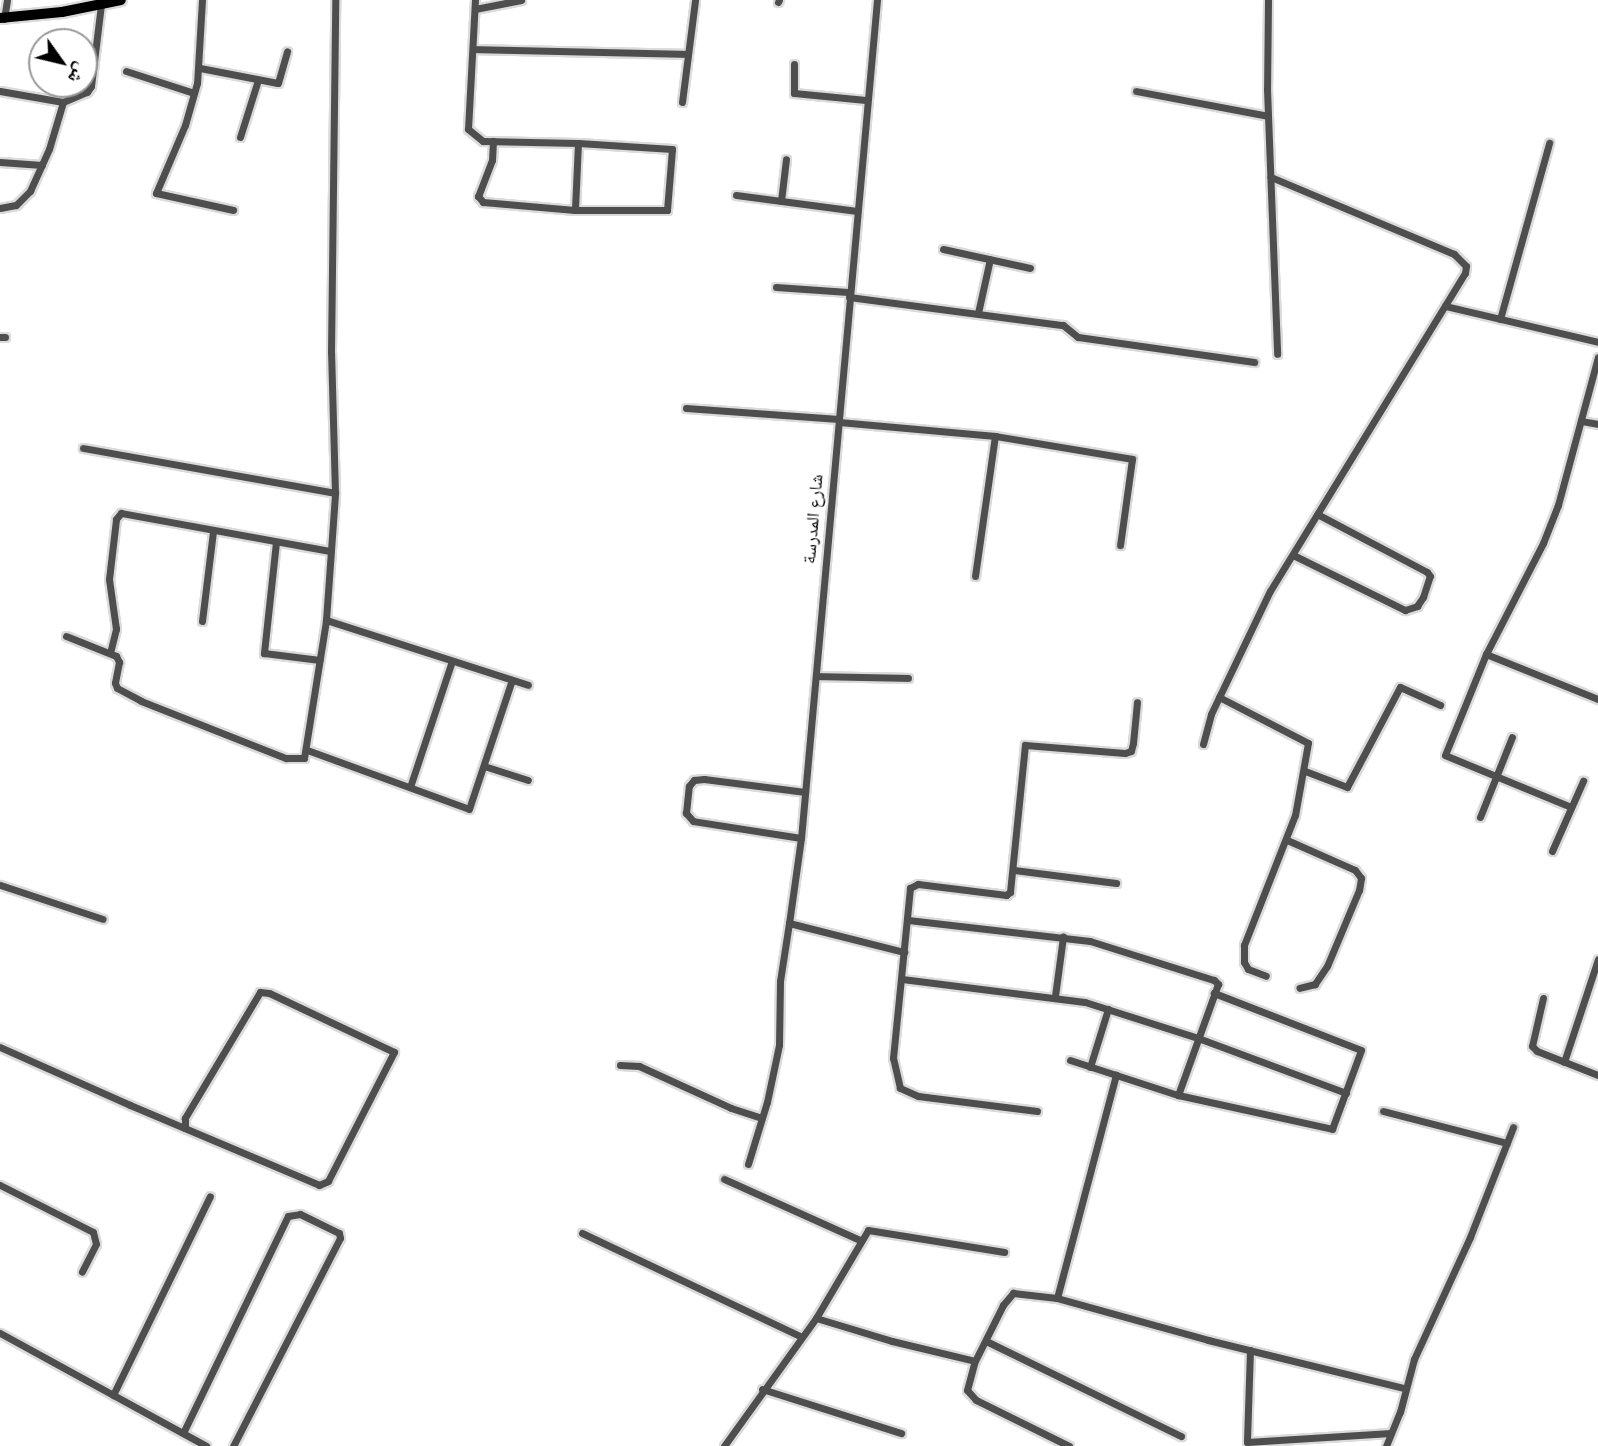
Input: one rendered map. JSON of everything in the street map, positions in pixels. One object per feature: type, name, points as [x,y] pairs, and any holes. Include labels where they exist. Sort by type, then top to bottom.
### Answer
[{"type":"main road","points":[[2,18],[121,0]]},
{"type":"street","points":[[2,18],[7,0]]},
{"type":"street","points":[[202,0],[200,68],[185,125],[156,193],[233,210]]},
{"type":"street","points":[[66,636],[110,653],[119,662],[115,683],[117,688],[141,701],[286,758],[301,760],[307,750],[326,620],[335,493],[331,352],[335,0]]},
{"type":"street","points":[[493,141],[492,160],[478,196],[482,202],[575,209],[666,211],[669,208],[670,147],[578,143],[493,141],[483,141],[468,129],[475,4],[521,0]]},
{"type":"street","name":"شارع المدرسة","points":[[748,1164],[779,1045],[780,981],[802,838],[848,295],[865,148],[866,100],[877,0]]},
{"type":"street","points":[[1268,0],[1268,116],[1277,354]]},
{"type":"street","points":[[682,102],[692,1]]},
{"type":"street","points":[[0,91],[63,102],[87,92],[92,86],[101,4]]},
{"type":"street","points":[[472,49],[687,54]]},
{"type":"street","points":[[200,68],[278,83],[287,51]]},
{"type":"street","points":[[794,64],[794,93],[866,100]]},
{"type":"street","points":[[126,71],[194,93]]},
{"type":"street","points":[[240,137],[258,80]]},
{"type":"street","points":[[1136,91],[1268,116]]},
{"type":"street","points":[[0,208],[16,205],[30,191],[42,165],[63,102]]},
{"type":"street","points":[[575,209],[578,143]]},
{"type":"street","points":[[1500,319],[1549,143]]},
{"type":"street","points":[[781,201],[786,159]]},
{"type":"street","points":[[0,162],[42,165]]},
{"type":"street","points":[[1203,744],[1219,697],[1270,591],[1465,273],[1466,266],[1460,257],[1271,177]]},
{"type":"street","points":[[736,195],[857,211]]},
{"type":"street","points":[[943,248],[1030,268]]},
{"type":"street","points":[[978,313],[990,260]]},
{"type":"street","points":[[776,287],[1063,325],[1078,337],[1254,362]]},
{"type":"street","points":[[1445,306],[1598,342]]},
{"type":"street","points":[[1571,807],[1495,778],[1445,755],[1486,654],[1543,543],[1558,505],[1598,357]]},
{"type":"street","points":[[686,408],[995,436],[1132,459],[1120,545]]},
{"type":"street","points":[[1581,421],[1598,424]]},
{"type":"street","points":[[975,576],[995,436]]},
{"type":"street","points":[[83,448],[335,493]]},
{"type":"street","points":[[110,653],[116,629],[108,593],[117,515],[121,513],[331,551]]},
{"type":"street","points":[[1293,555],[1405,610],[1417,606],[1423,597],[1429,582],[1427,572],[1317,514]]},
{"type":"street","points":[[202,621],[213,531]]},
{"type":"street","points":[[276,542],[264,653],[320,660]]},
{"type":"street","points":[[326,620],[528,685]]},
{"type":"street","points":[[1486,654],[1598,699]]},
{"type":"street","points":[[411,788],[453,661]]},
{"type":"street","points":[[816,676],[908,678]]},
{"type":"street","points":[[307,750],[469,809],[512,680]]},
{"type":"street","points":[[1305,771],[1347,787],[1400,687],[1440,705]]},
{"type":"street","points":[[1219,697],[1304,739],[1308,750],[1287,840],[1244,945],[1244,962],[1248,969],[1266,976]]},
{"type":"street","points":[[1037,1111],[918,1096],[900,1088],[893,1058],[913,885],[1006,895],[1012,887],[1025,745],[1125,753],[1131,751],[1137,702]]},
{"type":"street","points":[[1480,817],[1512,737]]},
{"type":"street","points":[[484,766],[528,780]]},
{"type":"street","points":[[802,838],[693,821],[685,813],[689,786],[694,780],[805,792]]},
{"type":"street","points":[[1552,851],[1583,781]]},
{"type":"street","points":[[1287,840],[1355,870],[1361,878],[1359,890],[1327,966],[1315,984],[1299,988]]},
{"type":"street","points":[[1013,870],[1116,883]]},
{"type":"street","points":[[0,885],[103,919]]},
{"type":"street","points":[[908,920],[1063,937],[1111,946],[1214,980],[1217,984],[1178,1095]]},
{"type":"street","points":[[789,923],[904,952]]},
{"type":"street","points":[[1055,996],[1063,937]]},
{"type":"street","points":[[1564,1062],[1598,958]]},
{"type":"street","points":[[902,979],[1055,996],[1108,1009],[1198,1038],[1346,1093]]},
{"type":"street","points":[[0,1047],[186,1128],[323,1184],[328,1181],[394,1052],[269,993],[260,992],[185,1118],[186,1128]]},
{"type":"street","points":[[1070,1060],[1178,1095],[1327,1129],[1335,1124],[1361,1055],[1357,1046],[1214,993]]},
{"type":"street","points":[[1543,998],[1532,1046],[1598,1075]]},
{"type":"street","points":[[1090,1067],[1108,1009]]},
{"type":"street","points":[[620,1065],[639,1066],[731,1108],[761,1118]]},
{"type":"street","points":[[1057,1298],[1116,1074]]},
{"type":"street","points":[[1383,1111],[1507,1143]]},
{"type":"street","points":[[1386,1446],[1404,1388],[1513,1127]]},
{"type":"street","points":[[724,1179],[860,1240]]},
{"type":"street","points":[[0,1185],[93,1233],[96,1244],[82,1272]]},
{"type":"street","points":[[113,1395],[210,1196]]},
{"type":"street","points":[[183,1433],[288,1216],[300,1214],[339,1233],[340,1238],[233,1446]]},
{"type":"street","points":[[723,1446],[816,1318],[868,1230],[1004,1252]]},
{"type":"street","points":[[582,1233],[802,1336]]},
{"type":"street","points":[[1069,1446],[971,1397],[967,1382],[975,1361],[1003,1305],[1013,1293],[1057,1298],[1404,1388]]},
{"type":"street","points":[[816,1318],[892,1342],[975,1361]]},
{"type":"street","points":[[0,1333],[206,1446]]},
{"type":"street","points":[[986,1341],[1181,1436]]},
{"type":"street","points":[[1250,1350],[1247,1442],[1391,1433]]},
{"type":"street","points":[[762,1389],[901,1433]]}]
